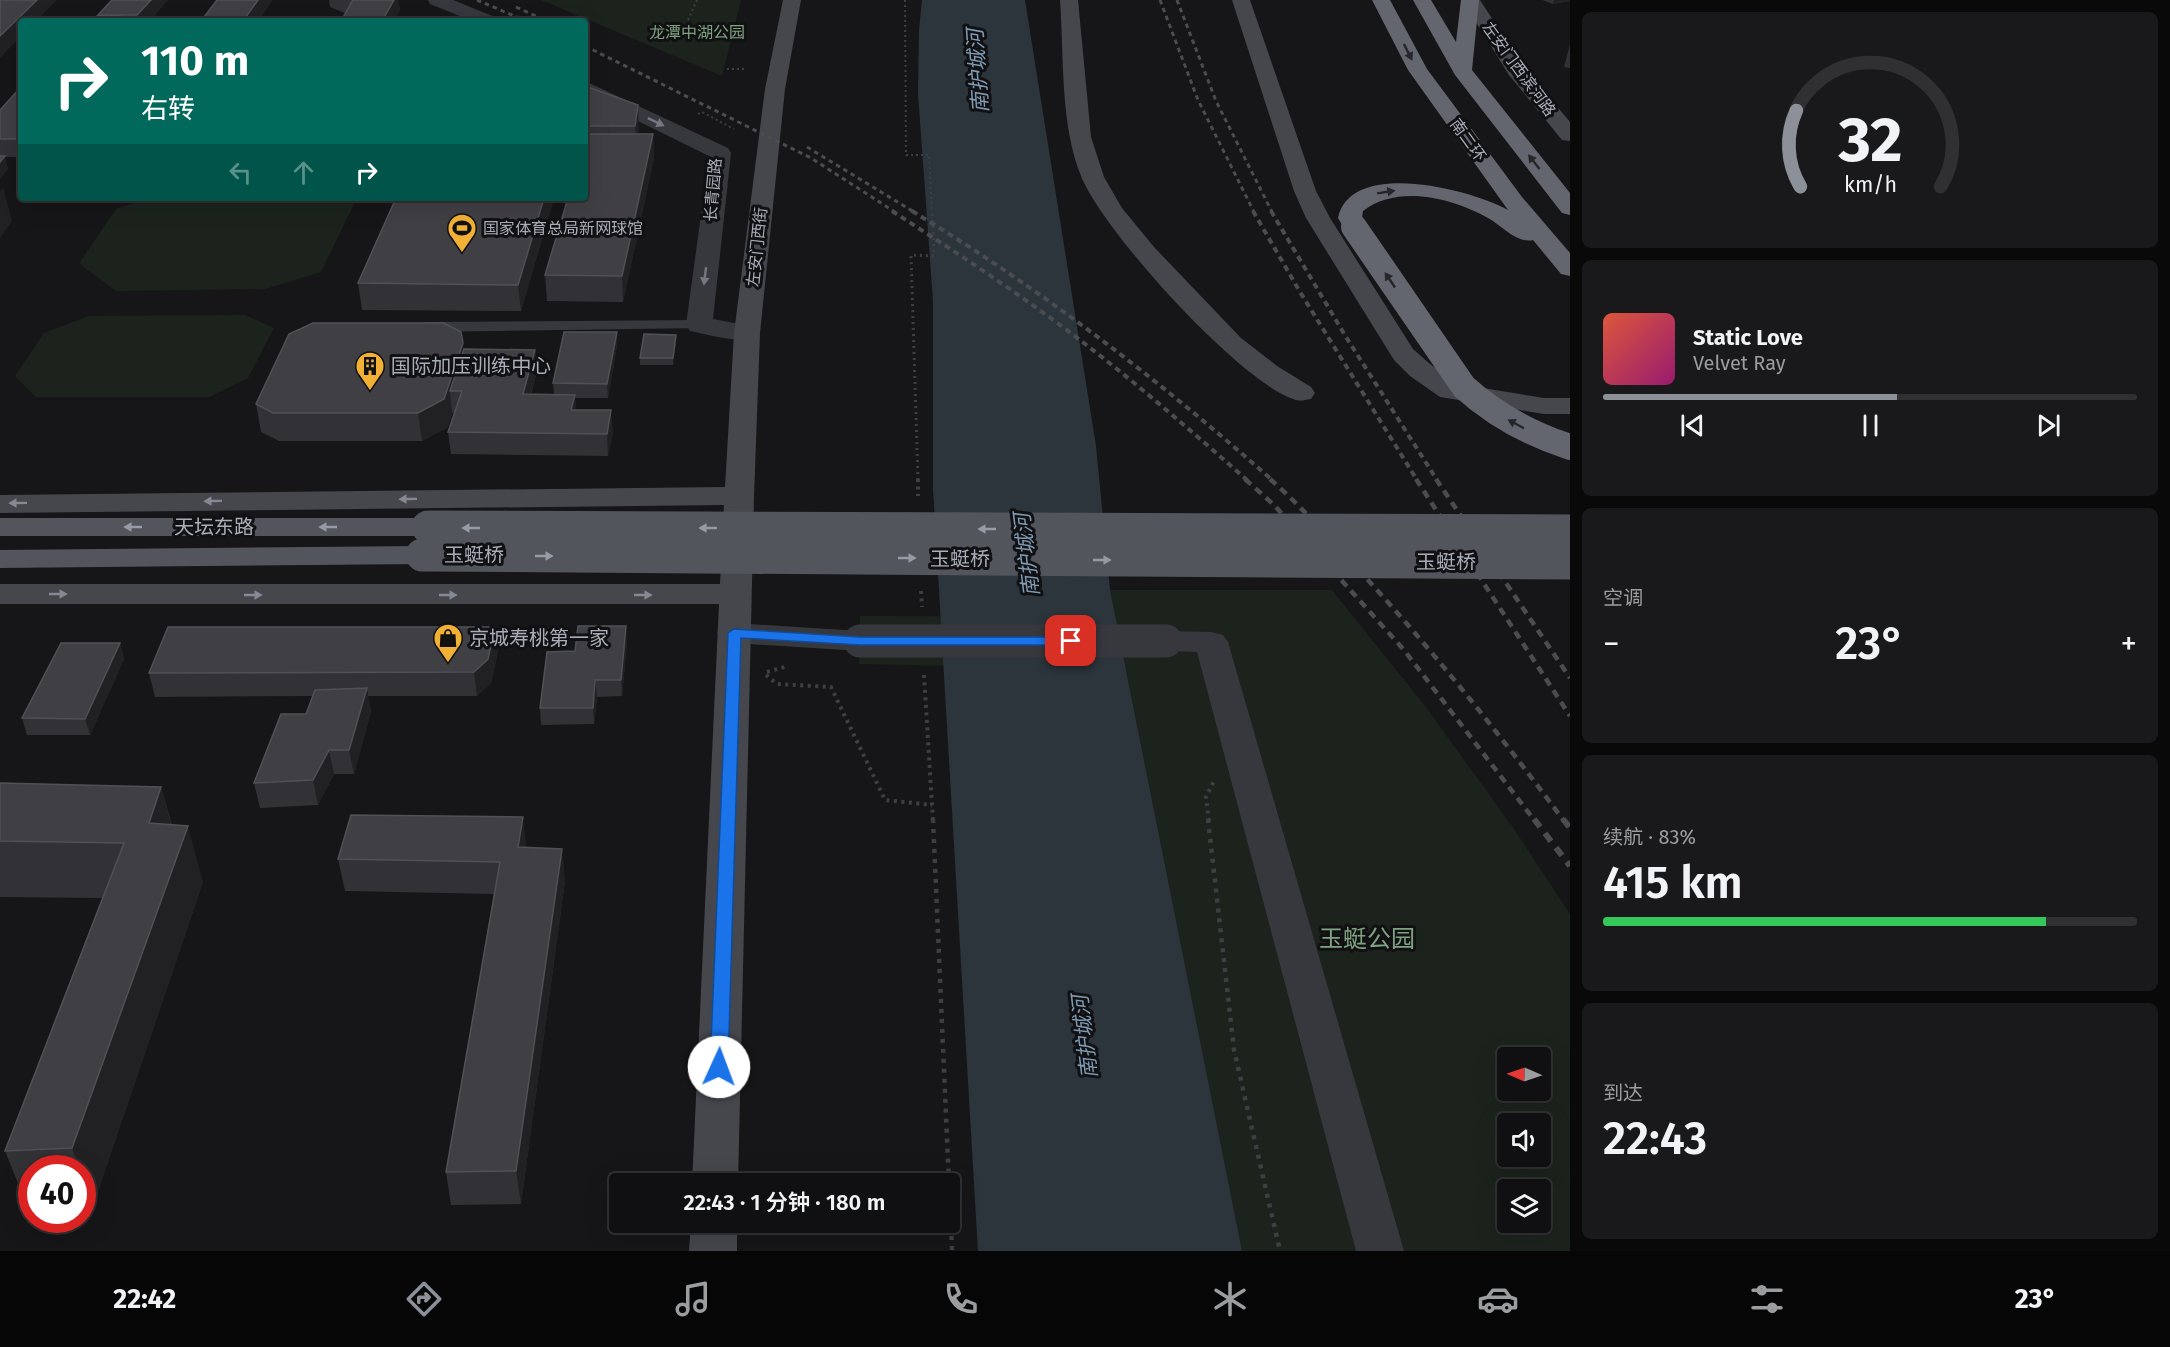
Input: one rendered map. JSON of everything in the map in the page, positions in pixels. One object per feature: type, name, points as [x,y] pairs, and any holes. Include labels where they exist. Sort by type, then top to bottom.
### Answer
[{"type":"highway","name":"南二环","points":[[1381,0],[1418,70],[1514,202],[1563,260]]},
{"type":"highway","name":"南二环","points":[[1422,0],[1462,71],[1570,208]]},
{"type":"highway","points":[[1462,71],[1471,0]]},
{"type":"highway","points":[[1563,260],[1492,210],[1435,192],[1398,191],[1368,196],[1352,208],[1350,218],[1354,227],[1464,387],[1478,401],[1499,416],[1526,430],[1570,447]]},
{"type":"main road","name":"天坛东路","points":[[0,527],[425,541]]},
{"type":"main road","name":"玉蜓桥","points":[[425,541],[1570,531]]},
{"type":"main road","name":"天坛东路","points":[[0,559],[425,541]]},
{"type":"main road","name":"玉蜓桥","points":[[425,541],[1570,563]]},
{"type":"street","points":[[437,0],[481,18]]},
{"type":"street","name":"左安门西街","points":[[715,1173],[739,496],[747,333],[775,89],[792,0]]},
{"type":"street","points":[[1069,0],[1080,137],[1093,177],[1112,211],[1145,252],[1232,344],[1267,372],[1300,393]]},
{"type":"street","points":[[1241,0],[1305,191],[1318,218],[1403,354],[1420,370],[1450,391],[1544,406],[1570,406]]},
{"type":"street","name":"左安门西滨河路","points":[[1471,0],[1500,49],[1542,106],[1570,135]]},
{"type":"street","name":"长青园路","points":[[588,88],[720,153],[699,325]]},
{"type":"street","points":[[699,325],[747,333]]},
{"type":"street","points":[[600,595],[612,496]]},
{"type":"street","points":[[0,504],[739,496]]},
{"type":"street","points":[[738,542],[878,543]]},
{"type":"street","points":[[1144,546],[1570,549]]},
{"type":"street","points":[[0,594],[736,594]]},
{"type":"street","points":[[734,633],[860,641],[1211,642],[1380,1251]]},
{"type":"street","points":[[712,1251],[713,1233]]},
{"type":"lane","points":[[409,328],[699,325]]},
{"type":"path","points":[[688,20],[697,0]]},
{"type":"path","points":[[905,0],[906,155],[929,155],[934,256],[911,255],[918,503]]},
{"type":"path","points":[[728,69],[746,69]]},
{"type":"path","points":[[702,112],[737,130]]},
{"type":"path","points":[[921,583],[922,617]]},
{"type":"path","points":[[924,663],[949,1173]]},
{"type":"path","points":[[763,673],[777,684],[831,687],[885,800],[932,805]]},
{"type":"path","points":[[1244,760],[1224,762],[1206,796],[1234,1050],[1280,1251]]},
{"type":"path","points":[[951,1233],[952,1251]]},
{"type":"green space","name":"龙潭中湖公园","points":[[541,0],[741,0],[722,76]]},
{"type":"green space","points":[[141,201],[346,201],[354,204],[321,272],[265,289],[116,291],[80,262],[116,209]]},
{"type":"green space","points":[[245,315],[274,328],[248,378],[209,397],[36,397],[15,376],[44,333],[89,316]]},
{"type":"green space","name":"玉蜓公园","points":[[1110,590],[1332,590],[1425,706],[1512,826],[1570,914],[1570,1251],[1242,1251],[1126,670],[859,664],[860,616],[1115,617]]},
{"type":"water","name":"南护城河","points":[[922,0],[1025,0],[1096,446],[1110,590],[1242,1251],[978,1251],[933,489],[933,301],[918,93]]},
{"type":"building","points":[[0,0],[37,0],[18,18],[0,36]]},
{"type":"building","points":[[112,0],[151,0],[137,15],[98,15]]},
{"type":"building","points":[[217,0],[258,0],[245,18],[203,18]]},
{"type":"building","points":[[353,0],[394,0],[384,18],[343,18]]},
{"type":"building","points":[[97,16],[136,17],[135,18],[95,18]]},
{"type":"building","points":[[588,87],[638,105],[635,126],[588,126]]},
{"type":"building","points":[[18,90],[18,139],[0,139],[0,110]]},
{"type":"building","points":[[588,134],[653,134],[622,276],[545,275],[567,201],[588,201]]},
{"type":"building","name":"国家体育总局新网球馆","points":[[395,201],[543,201],[518,285],[358,283]]},
{"type":"building","name":"国际加压训练中心","points":[[313,323],[444,323],[461,332],[463,343],[444,399],[418,413],[273,413],[256,404],[289,334]]},
{"type":"building","points":[[564,332],[617,332],[607,384],[553,383]]},
{"type":"building","points":[[644,334],[676,335],[673,358],[640,358]]},
{"type":"building","points":[[464,349],[535,350],[523,394],[575,395],[571,410],[611,410],[607,434],[448,432],[462,391],[450,391]]},
{"type":"building","points":[[578,626],[626,626],[621,680],[595,680],[593,708],[540,708],[547,652],[575,651]]},
{"type":"building","points":[[168,627],[495,627],[488,659],[474,672],[149,673]]},
{"type":"building","points":[[61,643],[120,643],[85,719],[22,718]]},
{"type":"building","points":[[367,688],[349,750],[329,750],[313,780],[254,783],[281,714],[306,714],[315,690]]},
{"type":"building","points":[[0,783],[161,787],[149,823],[188,826],[72,1148],[5,1151],[124,843],[0,841]]},
{"type":"building","points":[[351,815],[523,817],[518,847],[562,849],[516,1171],[446,1172],[500,862],[338,859]]},
{"type":"railway","points":[[477,0],[519,18]]},
{"type":"railway","points":[[1160,0],[1198,100],[1254,212]]},
{"type":"railway","points":[[1177,0],[1216,101],[1272,212]]},
{"type":"railway","points":[[516,7],[540,18]]},
{"type":"railway","points":[[588,47],[811,158],[895,212]]},
{"type":"railway","points":[[807,147],[914,212]]},
{"type":"railway","points":[[892,211],[1048,316],[1155,400],[1247,480]]},
{"type":"railway","points":[[912,211],[1007,272],[1098,337],[1272,480]]},
{"type":"railway","points":[[1253,211],[1300,292],[1417,480]]},
{"type":"railway","points":[[1271,211],[1346,337],[1437,480]]},
{"type":"railway","points":[[1245,479],[1274,505],[1404,650],[1535,821]]},
{"type":"railway","points":[[1270,479],[1314,522],[1411,628],[1489,723],[1564,821]]},
{"type":"railway","points":[[1416,479],[1570,716]]},
{"type":"railway","points":[[1436,479],[1570,678]]},
{"type":"railway","points":[[1534,819],[1570,866]]},
{"type":"railway","points":[[1563,819],[1570,828]]},
{"type":"place","name":"国家体育总局新网球馆","points":[[462,254]]},
{"type":"place","name":"国际加压训练中心","points":[[370,392]]},
{"type":"place","name":"京城寿桃第一家","points":[[448,664]]},
{"type":"route","points":[[719,1067],[734,633],[860,641],[1071,641]]}]
